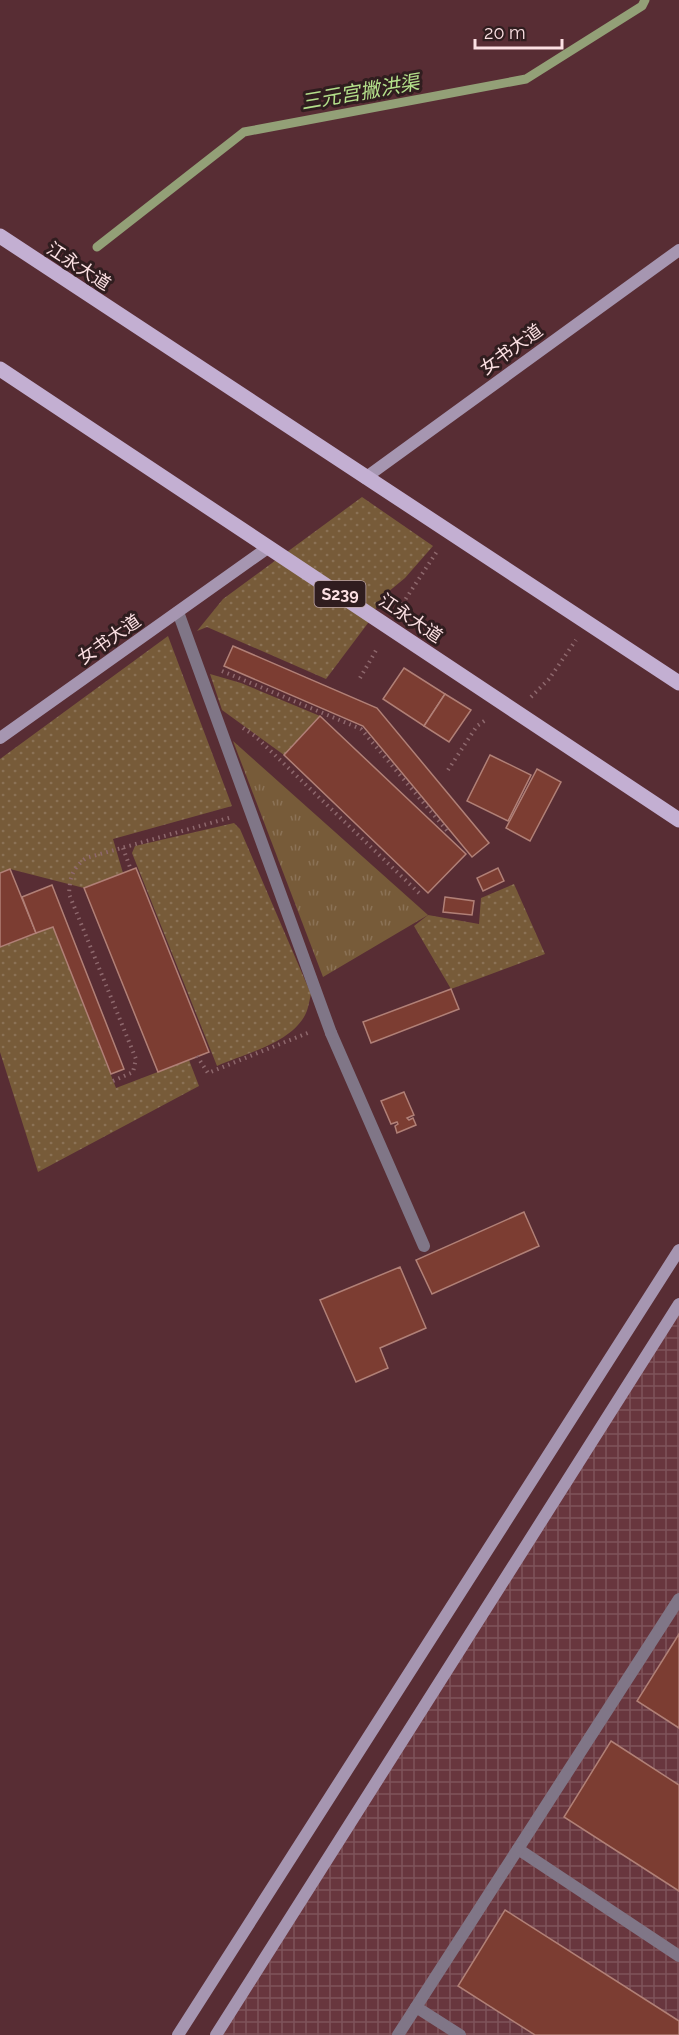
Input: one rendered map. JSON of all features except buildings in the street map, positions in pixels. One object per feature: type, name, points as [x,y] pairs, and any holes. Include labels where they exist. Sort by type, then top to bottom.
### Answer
[{"type":"main road","name":"江永大道","points":[[0,236],[679,683]]},
{"type":"main road","name":"女书大道","points":[[365,478],[679,250]]},
{"type":"main road","name":"江永大道","points":[[0,369],[679,820]]},
{"type":"main road","name":"女书大道","points":[[0,738],[269,547]]},
{"type":"main road","points":[[178,2035],[679,1250]]},
{"type":"main road","points":[[216,2035],[679,1304]]},
{"type":"street","points":[[178,612],[329,1029],[424,1246]]},
{"type":"street","points":[[398,2035],[679,1599]]},
{"type":"street","points":[[518,1849],[679,1956]]},
{"type":"street","points":[[416,2007],[460,2035]]},
{"type":"path","points":[[360,678],[388,626],[449,532]]},
{"type":"path","points":[[198,667],[242,678],[361,729],[449,833]]},
{"type":"path","points":[[213,707],[255,736],[420,894]]},
{"type":"path","points":[[113,1081],[134,1072],[136,1059],[69,894],[70,878],[75,867],[86,858],[250,812]]},
{"type":"path","points":[[123,848],[131,870]]},
{"type":"path","points":[[197,1056],[207,1073],[329,1029]]},
{"type":"shaded area","points":[[679,1304],[679,2035],[216,2035]]},
{"type":"green space","points":[[362,497],[433,546],[405,578],[382,597],[368,623],[326,679],[207,627],[197,631],[223,599]]},
{"type":"green space","points":[[168,636],[232,806],[113,839],[123,873],[84,888],[10,869],[0,873],[0,759]]},
{"type":"green space","points":[[210,674],[241,683],[320,716],[284,755],[222,710]]},
{"type":"green space","points":[[233,741],[428,915],[323,977]]},
{"type":"green space","points":[[234,823],[240,829],[311,994],[304,1017],[287,1034],[265,1047],[217,1066],[132,853],[135,846]]},
{"type":"green space","points":[[514,884],[545,954],[451,989],[414,926],[428,915],[479,924],[481,898]]},
{"type":"green space","points":[[53,927],[116,1088],[189,1060],[199,1086],[38,1172],[0,1052],[0,947]]},
{"type":"waterway","name":"三元宫撇洪渠","points":[[97,247],[244,132],[526,79],[642,6],[645,0]]}]
